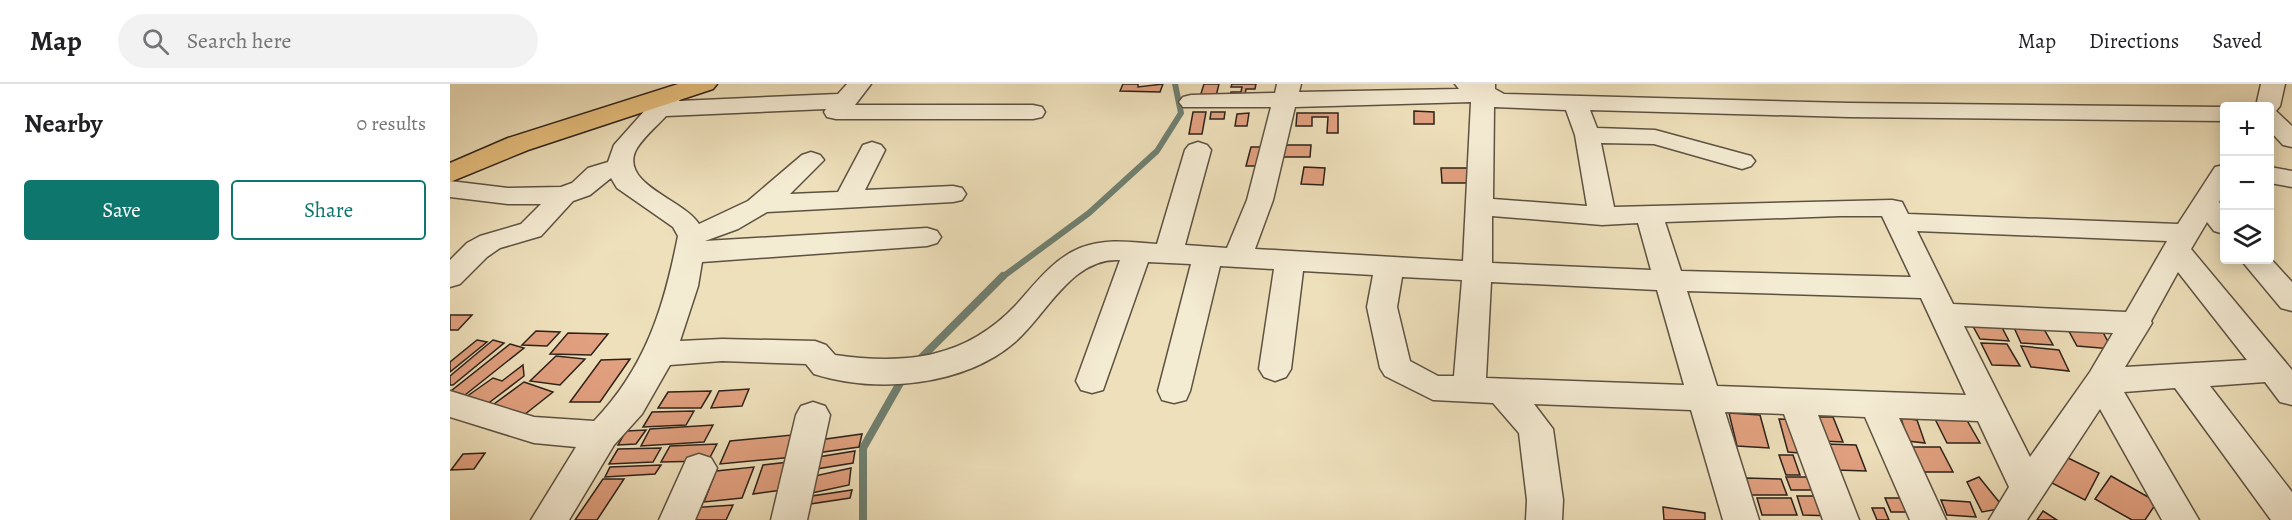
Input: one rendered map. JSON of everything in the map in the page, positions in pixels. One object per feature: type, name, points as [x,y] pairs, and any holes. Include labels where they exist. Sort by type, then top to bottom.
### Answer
[{"type":"main road","points":[[450,172],[518,144],[685,91]]},
{"type":"street","points":[[2269,102],[2272,84]]},
{"type":"street","points":[[1478,88],[1477,270],[1486,390],[1536,429],[1545,500],[1544,520]]},
{"type":"street","points":[[1191,102],[1222,93],[1478,88],[1499,101],[1576,104],[2220,114]]},
{"type":"street","points":[[549,520],[602,435],[630,405],[660,354],[683,286],[690,245],[683,221],[626,182],[620,166],[623,150],[685,91],[853,92]]},
{"type":"street","points":[[853,92],[836,112],[1033,112]]},
{"type":"street","points":[[1238,259],[1260,200],[1286,92]]},
{"type":"street","points":[[1576,104],[1587,135],[1602,216]]},
{"type":"street","points":[[2274,116],[2292,118]]},
{"type":"street","points":[[2274,120],[2292,140]]},
{"type":"street","points":[[1587,135],[1655,137],[1742,161]]},
{"type":"street","points":[[847,200],[872,150]]},
{"type":"street","points":[[1168,255],[1198,150]]},
{"type":"street","points":[[690,245],[744,218],[764,204],[811,160]]},
{"type":"street","points":[[450,189],[508,196],[564,195],[581,189],[597,174],[620,166]]},
{"type":"street","points":[[2274,176],[2292,179]]},
{"type":"street","points":[[2007,520],[2101,381],[2137,323],[2181,242],[2215,214],[2220,191]]},
{"type":"street","points":[[764,204],[953,194]]},
{"type":"street","points":[[450,277],[477,250],[490,242],[531,230],[564,195]]},
{"type":"street","points":[[1479,206],[1602,216],[1892,208],[2028,489]]},
{"type":"street","points":[[1649,214],[1741,520]]},
{"type":"street","points":[[1899,222],[2181,242],[2280,370]]},
{"type":"street","points":[[690,245],[927,237]]},
{"type":"street","points":[[660,354],[722,350],[804,352],[815,353],[825,366],[849,370],[889,373],[927,368],[959,360],[990,346],[1023,317],[1072,263],[1088,253],[1104,250],[1389,268],[1667,280],[1937,301],[2137,323]]},
{"type":"street","points":[[1092,381],[1137,252]]},
{"type":"street","points":[[1174,391],[1208,256]]},
{"type":"street","points":[[1275,369],[1290,262]]},
{"type":"street","points":[[2259,264],[2292,302]]},
{"type":"street","points":[[1389,268],[1382,307],[1396,368],[1432,388],[1989,409]]},
{"type":"street","points":[[2101,381],[2280,370]]},
{"type":"street","points":[[2183,375],[2292,520]]},
{"type":"street","points":[[2101,381],[2181,520]]},
{"type":"street","points":[[1796,401],[1841,520]]},
{"type":"street","points":[[450,404],[534,430],[602,435]]},
{"type":"street","points":[[1876,405],[1928,520]]},
{"type":"street","points":[[789,520],[813,415]]},
{"type":"street","points":[[677,520],[699,468]]},
{"type":"building","points":[[1123,84],[1138,84],[1138,87],[1163,84],[1160,92],[1120,91]]},
{"type":"building","points":[[1204,84],[1219,84],[1215,100],[1199,100]]},
{"type":"building","points":[[1232,84],[1256,84],[1255,89],[1246,89],[1244,101],[1229,101],[1231,92],[1241,92],[1242,87],[1231,87]]},
{"type":"building","points":[[1414,111],[1434,112],[1434,124],[1414,124]]},
{"type":"building","points":[[1193,112],[1206,112],[1202,134],[1189,134]]},
{"type":"building","points":[[1211,112],[1225,112],[1224,119],[1210,119]]},
{"type":"building","points":[[1249,113],[1247,126],[1235,126],[1237,114]]},
{"type":"building","points":[[1297,113],[1338,113],[1338,133],[1327,133],[1328,117],[1312,117],[1312,126],[1296,126]]},
{"type":"building","points":[[1283,145],[1311,145],[1310,157],[1281,157]]},
{"type":"building","points":[[1251,147],[1267,147],[1263,166],[1246,166]]},
{"type":"building","points":[[1304,167],[1325,168],[1323,185],[1301,184]]},
{"type":"building","points":[[1441,168],[1468,168],[1469,183],[1442,183]]},
{"type":"building","points":[[450,315],[472,315],[458,330],[450,330]]},
{"type":"building","points":[[1969,319],[1998,320],[2009,341],[1980,339]]},
{"type":"building","points":[[2011,321],[2041,324],[2053,345],[2021,343]]},
{"type":"building","points":[[2065,324],[2100,327],[2112,349],[2077,346]]},
{"type":"building","points":[[536,331],[560,332],[547,346],[522,345]]},
{"type":"building","points":[[568,333],[608,334],[591,355],[550,354]]},
{"type":"building","points":[[477,340],[487,342],[450,372],[450,362]]},
{"type":"building","points":[[493,340],[504,343],[453,385],[450,385],[450,376]]},
{"type":"building","points":[[1981,343],[2007,344],[2020,366],[1992,365]]},
{"type":"building","points":[[510,344],[524,348],[465,395],[451,391]]},
{"type":"building","points":[[2021,346],[2059,350],[2069,371],[2031,367]]},
{"type":"building","points":[[556,356],[585,359],[560,385],[530,381]]},
{"type":"building","points":[[630,359],[600,402],[570,402],[601,360]]},
{"type":"building","points":[[523,365],[524,376],[486,405],[466,397],[493,378],[502,381]]},
{"type":"building","points":[[524,382],[553,392],[524,415],[494,404]]},
{"type":"building","points":[[749,389],[742,406],[711,408],[719,391]]},
{"type":"building","points":[[711,391],[701,408],[658,408],[668,392]]},
{"type":"building","points":[[694,411],[686,425],[643,427],[652,412]]},
{"type":"building","points":[[1729,413],[1760,415],[1769,448],[1737,446]]},
{"type":"building","points":[[1813,417],[1833,417],[1843,442],[1822,441]]},
{"type":"building","points":[[1934,417],[1965,417],[1980,443],[1947,443]]},
{"type":"building","points":[[1901,418],[1917,420],[1925,443],[1908,441]]},
{"type":"building","points":[[1779,419],[1800,420],[1810,454],[1788,452]]},
{"type":"building","points":[[713,425],[704,442],[641,446],[650,429]]},
{"type":"building","points":[[646,430],[636,444],[618,445],[626,431]]},
{"type":"building","points":[[802,434],[794,457],[720,464],[730,441]]},
{"type":"building","points":[[862,434],[859,447],[816,453],[819,440]]},
{"type":"building","points":[[717,444],[708,461],[661,462],[670,446]]},
{"type":"building","points":[[1826,444],[1856,445],[1866,471],[1836,470]]},
{"type":"building","points":[[1912,447],[1940,447],[1953,472],[1924,472]]},
{"type":"building","points":[[661,448],[653,462],[609,464],[618,449]]},
{"type":"building","points":[[855,451],[853,463],[810,470],[812,458]]},
{"type":"building","points":[[485,453],[474,469],[451,470],[463,454]]},
{"type":"building","points":[[1779,455],[1793,455],[1800,475],[1786,475]]},
{"type":"building","points":[[2062,455],[2099,473],[2085,500],[2048,481]]},
{"type":"building","points":[[798,461],[789,489],[753,494],[763,465]]},
{"type":"building","points":[[661,465],[655,474],[605,477],[610,467]]},
{"type":"building","points":[[754,467],[742,498],[704,502],[716,471]]},
{"type":"building","points":[[851,468],[849,485],[807,494],[810,477]]},
{"type":"building","points":[[2111,476],[2157,502],[2145,520],[2132,520],[2095,499]]},
{"type":"building","points":[[1786,477],[1818,477],[1822,490],[1791,490]]},
{"type":"building","points":[[1979,477],[2004,508],[1982,512],[1967,482]]},
{"type":"building","points":[[1746,478],[1781,479],[1787,495],[1751,495]]},
{"type":"building","points":[[603,479],[624,479],[597,520],[575,520]]},
{"type":"building","points":[[852,490],[850,498],[810,504],[812,496]]},
{"type":"building","points":[[1797,496],[1827,496],[1834,516],[1803,515]]},
{"type":"building","points":[[1757,498],[1791,498],[1797,515],[1762,515]]},
{"type":"building","points":[[1885,498],[1912,498],[1919,512],[1891,512]]},
{"type":"building","points":[[1941,500],[1970,502],[1976,517],[1947,515]]},
{"type":"building","points":[[733,505],[726,520],[683,520],[689,508]]},
{"type":"building","points":[[1663,507],[1705,513],[1705,520],[1664,520]]},
{"type":"building","points":[[1872,508],[1884,508],[1889,520],[1877,520]]},
{"type":"building","points":[[2043,511],[2057,520],[2037,520]]},
{"type":"waterway","points":[[1001,278],[1089,213],[1157,151],[1181,113],[1175,84]]},
{"type":"waterway","points":[[918,361],[1001,278]]},
{"type":"waterway","points":[[863,520],[863,448],[904,376]]}]
